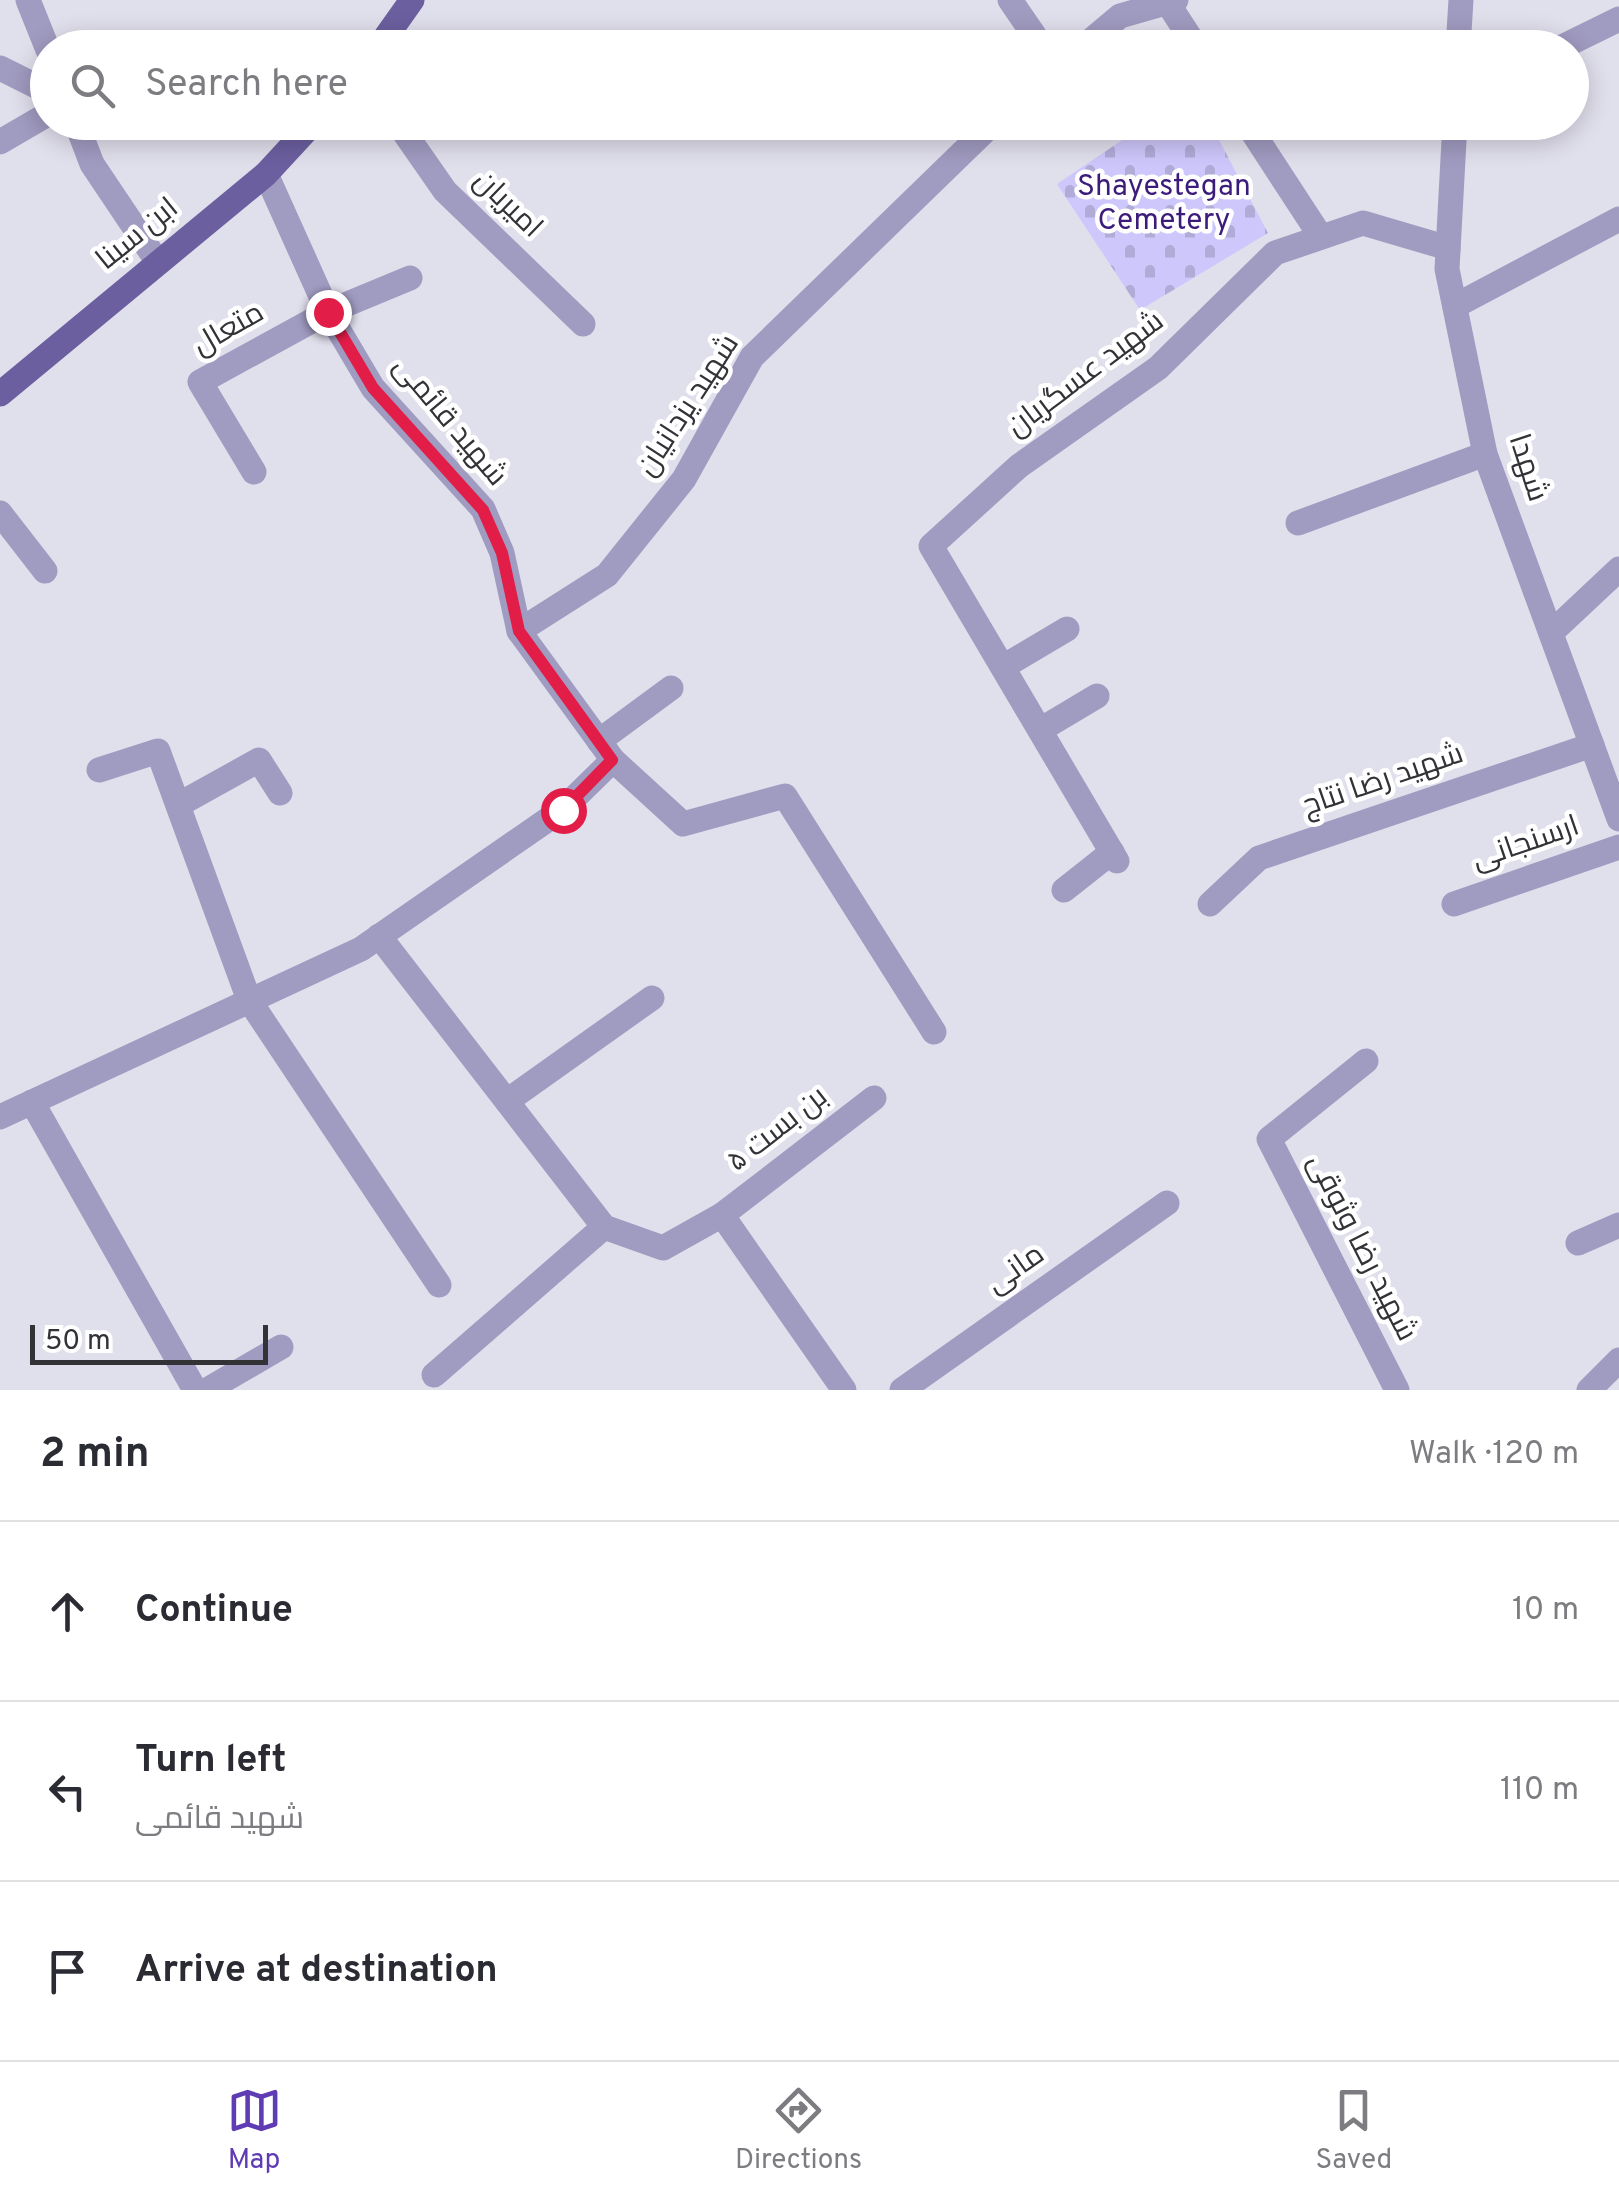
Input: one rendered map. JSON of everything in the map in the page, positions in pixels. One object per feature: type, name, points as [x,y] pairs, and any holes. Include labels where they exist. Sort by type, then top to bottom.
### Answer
[{"type":"main road","points":[[391,30],[412,0]]},
{"type":"main road","name":"ابن سینا","points":[[0,394],[266,174],[297,140]]},
{"type":"street","points":[[28,0],[40,30]]},
{"type":"street","points":[[1010,0],[1031,30]]},
{"type":"street","points":[[1459,30],[1461,0]]},
{"type":"street","points":[[1103,30],[1120,16],[1172,1],[1187,30]]},
{"type":"street","points":[[1589,34],[1619,19]]},
{"type":"street","points":[[0,68],[30,83]]},
{"type":"street","points":[[0,142],[30,124]]},
{"type":"street","points":[[83,140],[92,164],[157,261]]},
{"type":"street","name":"امیریان","points":[[409,140],[445,192],[583,324]]},
{"type":"street","name":"شهید یزدانیان","points":[[519,631],[607,575],[684,479],[752,358],[976,140]]},
{"type":"street","points":[[1258,140],[1321,237]]},
{"type":"street","name":"شهدا","points":[[1453,140],[1447,269],[1485,454],[1619,819]]},
{"type":"street","name":"شهید قائمی","points":[[266,174],[328,312],[373,388],[483,510],[502,553],[519,631],[606,750],[683,824],[785,796],[934,1032]]},
{"type":"street","points":[[1455,306],[1619,219]]},
{"type":"street","name":"شهید عسگریان","points":[[1002,668],[931,546],[1019,466],[1158,368],[1274,253],[1363,223],[1448,248]]},
{"type":"street","points":[[328,312],[410,278]]},
{"type":"street","name":"متعال","points":[[254,472],[200,382],[328,312]]},
{"type":"street","points":[[1298,523],[1485,454]]},
{"type":"street","points":[[0,513],[45,571]]},
{"type":"street","points":[[1551,633],[1619,570]]},
{"type":"street","points":[[1064,890],[1115,856],[1002,668],[1066,628]]},
{"type":"street","points":[[0,1117],[361,948],[563,810],[606,750],[671,688]]},
{"type":"street","points":[[1040,730],[1098,696]]},
{"type":"street","name":"شهید رضا نتاج","points":[[1210,904],[1259,858],[1592,745]]},
{"type":"street","points":[[99,770],[158,751],[249,1000],[439,1285]]},
{"type":"street","points":[[178,804],[259,760],[280,793]]},
{"type":"street","name":"ارسنجانی","points":[[1454,904],[1619,846]]},
{"type":"street","points":[[379,936],[604,1226],[434,1375]]},
{"type":"street","points":[[507,1102],[652,998]]},
{"type":"street","name":"شهید رضا وثوقی","points":[[1366,1061],[1269,1139],[1397,1390]]},
{"type":"street","name":"بن بست ۵","points":[[604,1226],[662,1248],[722,1214],[874,1098]]},
{"type":"street","points":[[32,1102],[195,1390]]},
{"type":"street","name":"مانی","points":[[902,1390],[1166,1203]]},
{"type":"street","points":[[722,1214],[844,1390]]},
{"type":"street","points":[[1578,1243],[1619,1224]]},
{"type":"street","points":[[206,1390],[281,1347]]},
{"type":"street","points":[[1589,1390],[1619,1360]]},
{"type":"green space","name":"Shayestegan Cemetery","points":[[1122,140],[1219,140],[1268,233],[1140,310],[1057,184]]},
{"type":"route","points":[[328,312],[373,388],[483,510],[502,553],[519,631],[612,760],[563,810]]}]
